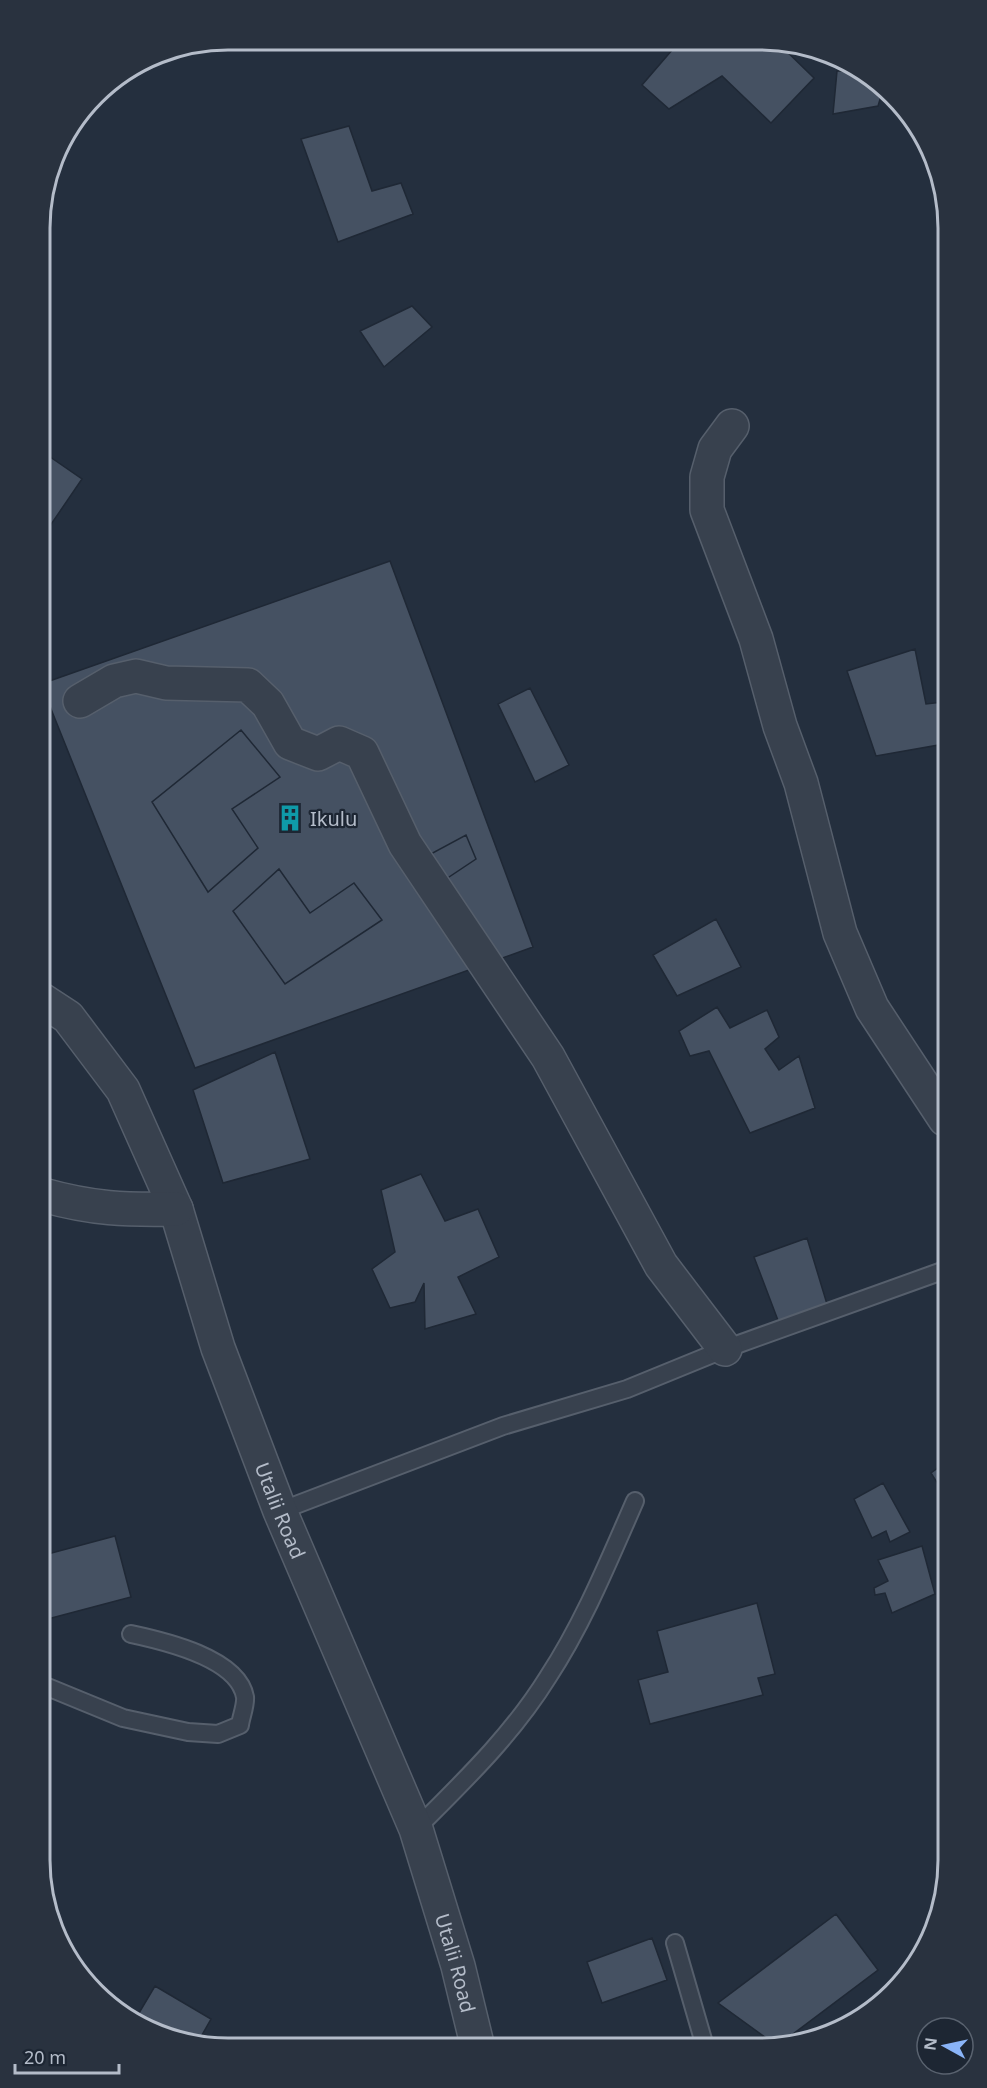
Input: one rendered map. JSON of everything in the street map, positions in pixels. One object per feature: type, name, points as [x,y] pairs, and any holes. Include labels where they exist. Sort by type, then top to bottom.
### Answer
[{"type":"street","points":[[732,426],[715,449],[707,477],[707,510],[756,639],[780,726],[801,783],[840,933],[872,1008],[937,1108]]},
{"type":"street","points":[[80,700],[114,681],[136,676],[166,683],[248,685],[268,704],[290,743],[318,754],[339,743],[362,753],[405,844],[548,1057],[661,1265],[725,1349]]},
{"type":"street","name":"Utalii Road","points":[[50,1005],[68,1017],[123,1090],[176,1209],[218,1348],[280,1511],[416,1829],[458,1966],[476,2038]]},
{"type":"street","points":[[50,1197],[83,1206],[128,1210],[176,1209]]},
{"type":"lane","points":[[280,1511],[503,1426],[627,1389],[725,1349],[937,1273]]},
{"type":"lane","points":[[416,1829],[486,1760],[549,1676],[597,1587],[635,1501]]},
{"type":"lane","points":[[50,1688],[123,1718],[188,1732],[218,1734],[240,1725],[245,1698],[238,1680],[216,1663],[170,1642],[131,1634]]},
{"type":"lane","points":[[675,1943],[703,2038]]},
{"type":"building","points":[[672,50],[787,52],[814,78],[771,123],[722,76],[669,109],[642,85]]},
{"type":"building","points":[[837,71],[849,73],[880,98],[878,106],[833,114]]},
{"type":"building","points":[[349,126],[372,191],[401,183],[413,214],[338,242],[301,139]]},
{"type":"building","points":[[412,306],[432,327],[384,367],[360,331]]},
{"type":"building","points":[[50,457],[82,479],[50,526]]},
{"type":"building","name":"Ikulu","points":[[390,561],[533,947],[195,1068],[50,706],[50,681]]},
{"type":"building","points":[[915,649],[926,704],[938,703],[938,745],[876,756],[847,671]]},
{"type":"building","points":[[530,688],[569,765],[535,782],[498,704]]},
{"type":"building","points":[[241,730],[280,777],[232,809],[258,848],[208,892],[152,802]]},
{"type":"building","points":[[466,835],[476,859],[443,881],[427,856]]},
{"type":"building","points":[[279,869],[310,913],[354,883],[382,920],[285,984],[233,911]]},
{"type":"building","points":[[716,919],[741,967],[677,996],[653,955]]},
{"type":"building","points":[[717,1007],[730,1028],[767,1010],[779,1037],[765,1049],[779,1070],[799,1056],[815,1108],[750,1133],[709,1051],[690,1056],[679,1031]]},
{"type":"building","points":[[275,1052],[310,1159],[223,1183],[193,1090]]},
{"type":"building","points":[[421,1174],[445,1221],[478,1209],[499,1257],[458,1277],[476,1314],[425,1329],[424,1283],[415,1302],[390,1308],[372,1269],[395,1252],[381,1190]]},
{"type":"building","points":[[807,1238],[827,1304],[779,1323],[754,1257]]},
{"type":"building","points":[[937,1468],[937,1483],[931,1473]]},
{"type":"building","points":[[883,1483],[910,1532],[890,1542],[886,1531],[872,1538],[854,1499]]},
{"type":"building","points":[[115,1536],[131,1597],[50,1618],[50,1553]]},
{"type":"building","points":[[922,1546],[935,1594],[892,1613],[885,1593],[875,1595],[874,1588],[888,1581],[878,1560]]},
{"type":"building","points":[[757,1603],[775,1674],[758,1678],[763,1695],[650,1724],[638,1680],[668,1672],[657,1631]]},
{"type":"building","points":[[836,1914],[878,1970],[791,2035],[783,2037],[766,2038],[718,2003]]},
{"type":"building","points":[[652,1938],[667,1980],[602,2003],[587,1962]]},
{"type":"building","points":[[155,1986],[211,2019],[201,2037],[170,2029],[138,2014]]},
{"type":"place","name":"Ikulu","points":[[290,818]]}]
